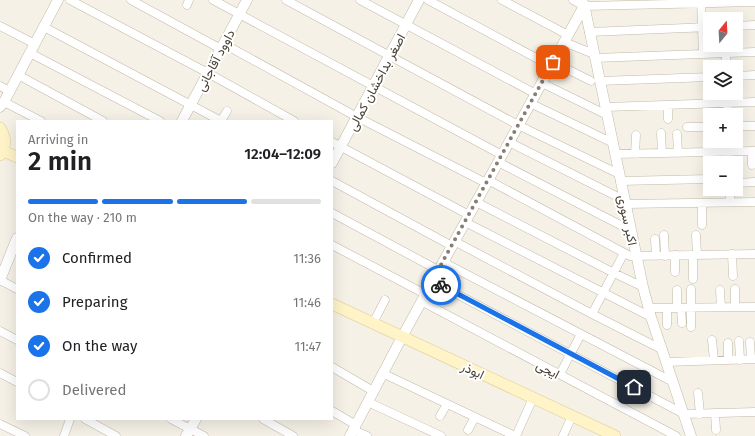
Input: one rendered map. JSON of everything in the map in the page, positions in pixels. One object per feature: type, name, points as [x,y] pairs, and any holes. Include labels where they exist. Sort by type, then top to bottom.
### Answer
[{"type":"main road","points":[[0,128],[5,139],[5,145],[2,153],[16,157]]},
{"type":"main road","name":"ابوذر","points":[[333,304],[615,436]]},
{"type":"street","points":[[39,120],[2,104],[58,0]]},
{"type":"street","points":[[70,0],[208,73],[292,120]]},
{"type":"street","points":[[213,0],[373,86],[500,159],[630,230]]},
{"type":"street","name":"داوود آقاجانی","points":[[183,120],[247,0]]},
{"type":"street","points":[[286,0],[518,125],[620,177],[703,179]]},
{"type":"street","points":[[360,0],[536,94]]},
{"type":"street","name":"اصغر بداخشان کمالی","points":[[333,158],[336,144],[357,117],[419,0]]},
{"type":"street","points":[[428,0],[552,64],[595,81],[703,77]]},
{"type":"street","points":[[502,0],[594,56],[755,52]]},
{"type":"street","points":[[573,0],[584,3],[701,1],[755,2]]},
{"type":"street","points":[[136,1],[357,117],[630,256],[755,254]]},
{"type":"street","points":[[701,1],[703,12]]},
{"type":"street","points":[[353,430],[432,281],[536,94],[584,3]]},
{"type":"street","name":"اکبر سوری","points":[[584,3],[594,56],[595,81],[606,111],[643,287],[690,436]]},
{"type":"street","points":[[743,26],[755,25]]},
{"type":"street","points":[[0,26],[32,48],[158,120]]},
{"type":"street","points":[[44,27],[219,120]]},
{"type":"street","points":[[590,32],[703,27]]},
{"type":"street","points":[[726,53],[726,60]]},
{"type":"street","points":[[18,75],[101,120]]},
{"type":"street","points":[[743,76],[755,76]]},
{"type":"street","points":[[542,83],[606,111],[668,105],[755,102]]},
{"type":"street","points":[[0,86],[9,91]]},
{"type":"street","points":[[727,102],[727,108]]},
{"type":"street","points":[[530,103],[612,143]]},
{"type":"street","points":[[668,105],[668,119]]},
{"type":"street","points":[[222,120],[227,111]]},
{"type":"street","points":[[743,126],[755,126]]},
{"type":"street","points":[[687,127],[703,127]]},
{"type":"street","points":[[661,133],[662,153]]},
{"type":"street","points":[[677,134],[678,153]]},
{"type":"street","points":[[636,135],[636,154]]},
{"type":"street","points":[[509,142],[625,202],[755,202]]},
{"type":"street","points":[[336,144],[467,218],[603,292],[650,313],[667,308],[755,307]]},
{"type":"street","points":[[729,148],[729,156]]},
{"type":"street","points":[[615,154],[753,151],[752,165]]},
{"type":"street","points":[[333,181],[663,350]]},
{"type":"street","points":[[743,183],[755,182]]},
{"type":"street","points":[[730,196],[730,202]]},
{"type":"street","points":[[476,202],[643,287]]},
{"type":"street","points":[[702,203],[702,225]]},
{"type":"street","points":[[333,213],[581,334],[673,382]]},
{"type":"street","points":[[664,235],[665,256]]},
{"type":"street","points":[[693,279],[696,235]]},
{"type":"street","points":[[655,239],[656,256]]},
{"type":"street","points":[[16,241],[2,268],[0,280],[16,288]]},
{"type":"street","name":"ایجی","points":[[333,246],[423,298],[676,436]]},
{"type":"street","points":[[592,314],[624,253]]},
{"type":"street","points":[[732,254],[733,276]]},
{"type":"street","points":[[675,255],[675,272]]},
{"type":"street","points":[[432,281],[684,414],[755,412]]},
{"type":"street","points":[[691,289],[691,327]]},
{"type":"street","points":[[735,289],[735,307]]},
{"type":"street","points":[[676,290],[682,322]]},
{"type":"street","points":[[720,290],[721,307]]},
{"type":"street","points":[[373,323],[385,300]]},
{"type":"street","points":[[667,308],[667,325]]},
{"type":"street","points":[[0,331],[16,339]]},
{"type":"street","points":[[560,374],[581,334]]},
{"type":"street","points":[[712,340],[714,360]]},
{"type":"street","points":[[739,341],[740,360]]},
{"type":"street","points":[[666,362],[753,359],[750,342]]},
{"type":"street","points":[[728,343],[728,360]]},
{"type":"street","points":[[333,369],[373,391]]},
{"type":"street","points":[[0,373],[16,381]]},
{"type":"street","points":[[382,374],[516,436],[533,398]]},
{"type":"street","points":[[698,393],[700,414]]},
{"type":"street","points":[[368,402],[441,436]]},
{"type":"street","points":[[440,416],[447,404]]},
{"type":"street","points":[[333,412],[353,430],[367,436]]},
{"type":"street","points":[[714,413],[716,430]]},
{"type":"street","points":[[563,436],[572,416]]},
{"type":"street","points":[[468,430],[476,417]]},
{"type":"street","points":[[64,436],[70,420]]},
{"type":"street","points":[[172,420],[188,433],[204,436]]},
{"type":"street","points":[[188,433],[195,420]]},
{"type":"street","points":[[265,420],[292,436]]},
{"type":"street","points":[[94,421],[116,436]]},
{"type":"street","points":[[0,424],[25,436]]},
{"type":"way so far","points":[[441,285],[432,281],[553,62]]},
{"type":"route","points":[[441,285],[634,387]]}]
